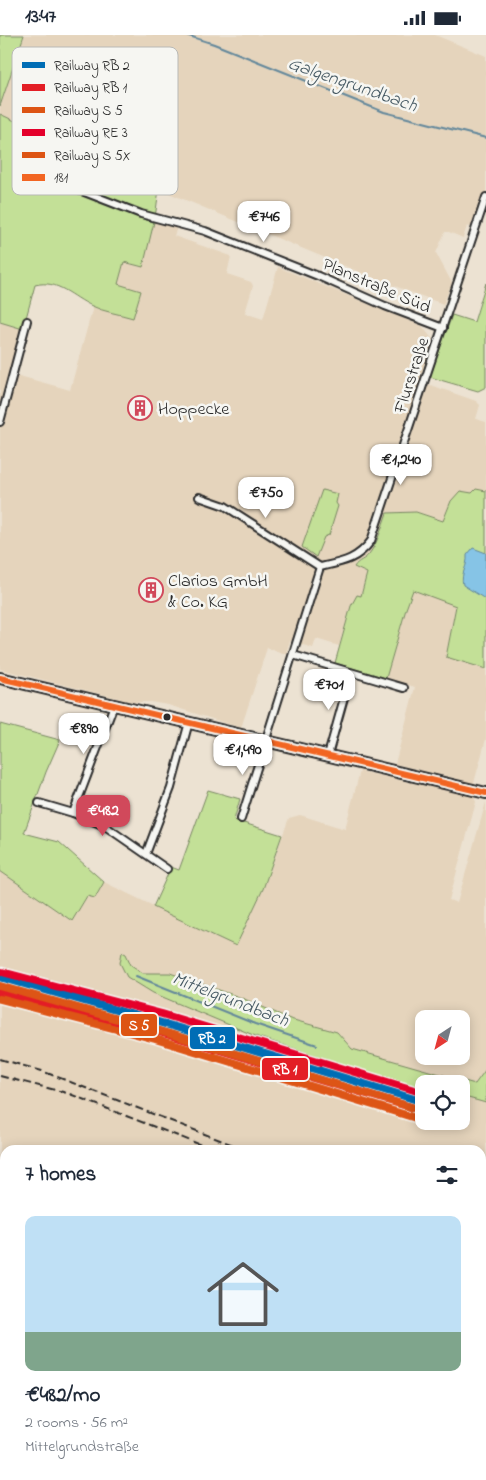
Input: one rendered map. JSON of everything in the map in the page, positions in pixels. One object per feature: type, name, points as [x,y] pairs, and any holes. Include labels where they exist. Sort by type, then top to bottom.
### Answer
[{"type":"main road","points":[[0,678],[486,793]]},
{"type":"street","name":"Planstraße Süd","points":[[92,195],[141,214],[205,231],[318,276],[385,306],[443,328]]},
{"type":"street","name":"Flurstraße","points":[[320,567],[355,557],[364,550],[370,541],[486,197]]},
{"type":"street","points":[[0,422],[27,321]]},
{"type":"street","points":[[199,497],[225,506],[320,567],[241,819]]},
{"type":"street","points":[[293,655],[404,688]]},
{"type":"street","points":[[328,755],[351,673]]},
{"type":"street","points":[[73,813],[114,705]]},
{"type":"street","points":[[146,854],[171,788],[189,722]]},
{"type":"street","points":[[39,803],[73,813],[105,826],[167,869]]},
{"type":"shaded area","points":[[24,35],[435,35],[486,56],[486,205],[478,229],[467,226],[463,238],[445,232],[436,253],[452,283],[440,312],[443,304],[381,281],[173,195],[178,195],[178,47],[20,47]]},
{"type":"shaded area","points":[[12,70],[12,120],[0,114],[0,106]]},
{"type":"shaded area","points":[[155,218],[177,227],[174,236],[231,256],[227,274],[251,282],[253,286],[245,313],[263,319],[278,267],[422,326],[433,340],[419,381],[476,401],[480,405],[476,419],[486,422],[486,491],[476,489],[472,493],[451,501],[443,521],[416,512],[387,513],[369,556],[354,566],[367,573],[361,596],[351,606],[339,646],[316,639],[313,648],[290,641],[286,654],[267,648],[241,728],[168,705],[133,702],[0,669],[0,322],[23,329],[12,374],[70,390],[93,307],[133,318],[141,291],[118,284],[124,262],[142,267]]},
{"type":"shaded area","points":[[413,590],[456,605],[446,656],[486,669],[486,739],[474,783],[395,764],[415,687],[386,678]]},
{"type":"shaded area","points":[[360,771],[474,797],[476,802],[449,900],[457,903],[486,802],[486,1069],[475,1084],[470,1083],[470,1075],[434,1075],[352,1049],[337,1032],[290,1019],[241,998],[170,973],[143,973],[131,965],[126,954],[122,952],[120,963],[153,993],[258,1037],[415,1082],[415,1130],[470,1130],[470,1099],[486,1103],[486,1145],[0,1145],[0,871],[72,921],[87,896],[95,898],[104,882],[236,946],[263,889],[289,818],[300,815],[345,829]]},
{"type":"green space","points":[[0,35],[24,35],[20,47],[12,47],[12,70],[0,106]]},
{"type":"green space","points":[[0,114],[12,120],[12,195],[158,195],[155,218],[143,267],[124,262],[118,284],[141,291],[133,318],[97,308],[65,290],[51,284],[43,284],[35,285],[23,329],[0,322]]},
{"type":"green space","points":[[486,283],[486,387],[478,391],[430,377],[452,315],[474,322]]},
{"type":"green space","points":[[476,489],[486,491],[486,669],[446,657],[456,606],[413,590],[386,678],[335,663],[351,606],[357,595],[361,596],[367,573],[354,567],[372,550],[387,513],[416,512],[443,521],[451,501],[460,491],[472,493]]},
{"type":"green space","points":[[322,490],[338,494],[336,503],[338,506],[329,535],[324,537],[316,557],[302,547]]},
{"type":"green space","points":[[0,724],[60,740],[46,772],[24,833],[59,842],[104,882],[95,898],[87,896],[72,921],[0,871]]},
{"type":"green space","points":[[208,790],[240,799],[234,820],[282,835],[263,889],[236,946],[153,907],[171,867],[179,870]]},
{"type":"green space","points":[[122,952],[126,954],[131,965],[143,973],[170,973],[242,998],[290,1019],[337,1032],[352,1049],[443,1075],[415,1075],[415,1087],[258,1037],[153,993],[127,977],[120,963]]},
{"type":"green space","points":[[486,1069],[486,1103],[470,1099],[470,1083],[475,1084]]},
{"type":"water","points":[[473,548],[486,553],[485,599],[463,585],[462,581],[467,555]]},
{"type":"waterway","name":"Galgengrundbach","points":[[186,35],[214,44],[384,112],[486,138]]},
{"type":"waterway","name":"Mittelgrundbach","points":[[136,976],[255,1024],[317,1045]]},
{"type":"railway","points":[[0,1059],[42,1071],[233,1145]]},
{"type":"railway","points":[[0,1076],[67,1093],[201,1145]]},
{"type":"transit line","name":"181","points":[[0,678],[486,793]]},
{"type":"transit line","points":[[2,972],[162,1014],[415,1090]]},
{"type":"transit line","points":[[0,977],[172,1026],[415,1099]]},
{"type":"transit line","points":[[0,986],[170,1034],[415,1108]]},
{"type":"transit line","points":[[0,993],[156,1031],[415,1108]]},
{"type":"transit line","points":[[0,999],[155,1039],[415,1118]]},
{"type":"place","name":"Hoppecke","points":[[140,408]]},
{"type":"place","name":"Clarios GmbH & Co. KG","points":[[151,590]]}]
